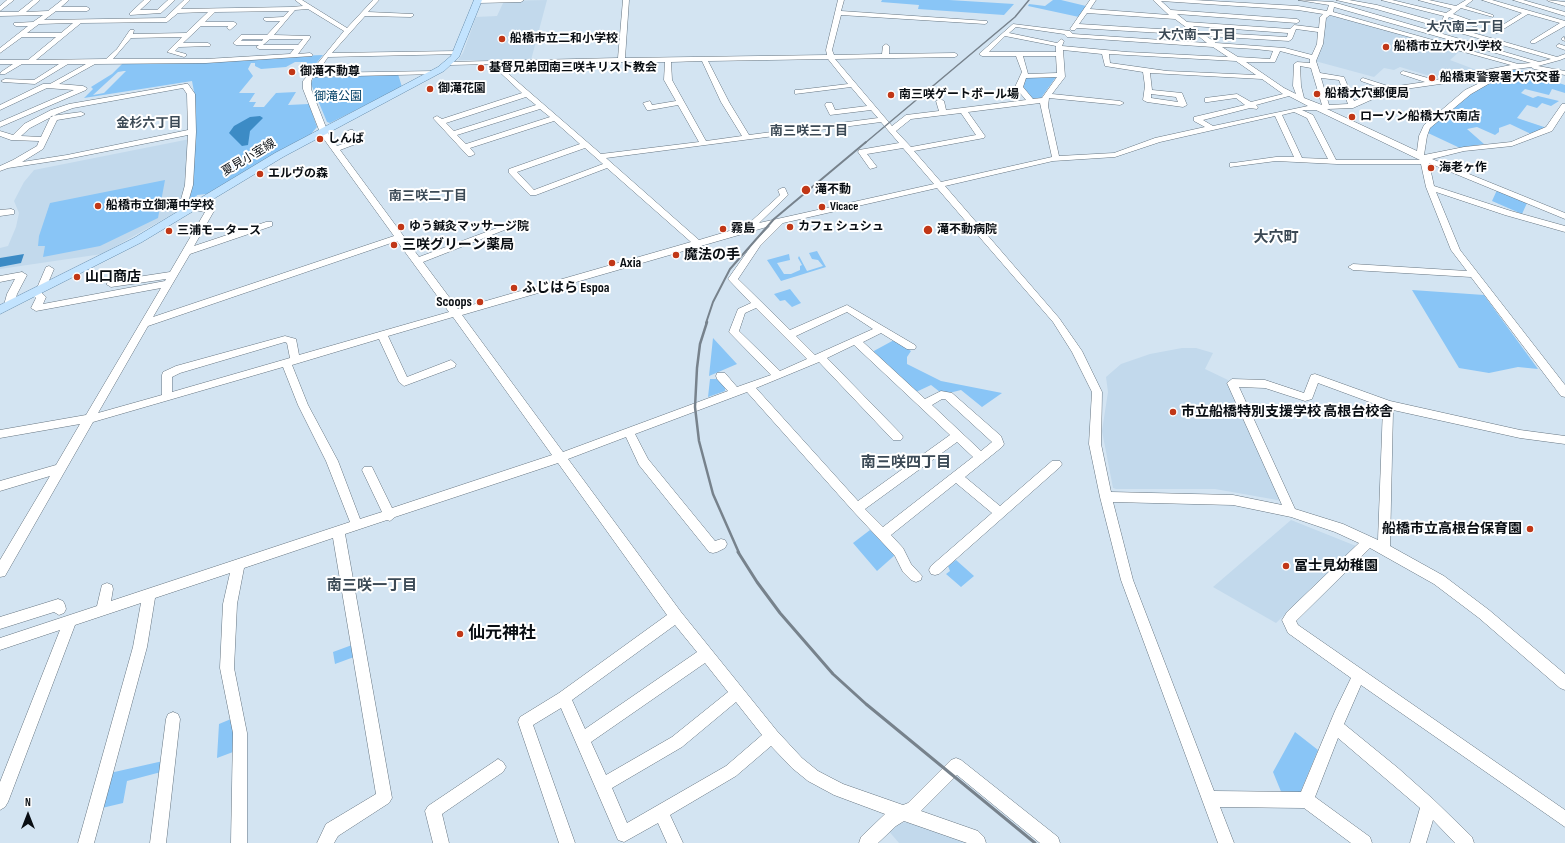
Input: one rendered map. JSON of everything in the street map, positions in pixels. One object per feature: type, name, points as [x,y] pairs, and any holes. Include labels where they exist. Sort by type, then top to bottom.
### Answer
[{"type":"main road","name":"夏見小室線","points":[[4,307],[138,240],[324,130],[435,73],[449,64],[457,53],[478,0]]},
{"type":"street","points":[[1,13],[11,0]]},
{"type":"street","points":[[19,14],[37,0]]},
{"type":"street","points":[[1,50],[66,0]]},
{"type":"street","points":[[124,21],[148,0]]},
{"type":"street","points":[[94,22],[101,16],[159,12],[172,0]]},
{"type":"street","points":[[16,24],[167,20],[187,0]]},
{"type":"street","points":[[298,0],[347,30]]},
{"type":"street","points":[[376,0],[347,30],[306,81],[307,88],[326,135],[676,616],[772,736],[797,763],[813,776],[839,790],[972,837],[978,843]]},
{"type":"street","points":[[478,0],[521,0]]},
{"type":"street","points":[[622,61],[626,0]]},
{"type":"street","points":[[841,0],[829,50],[830,57],[891,131],[940,185],[1056,320],[1077,351],[1098,398],[1094,431],[1095,444],[1106,497],[1127,580],[1158,666],[1226,843]]},
{"type":"street","points":[[1056,159],[1048,121],[1045,117],[1046,98],[1061,75],[1059,49],[1069,34],[1077,26],[1093,0]]},
{"type":"street","points":[[1156,0],[1168,11],[1200,34],[1290,94],[1423,158],[1565,216]]},
{"type":"street","points":[[1163,0],[1241,2],[1329,13],[1520,66]]},
{"type":"street","points":[[1301,0],[1377,7],[1558,59]]},
{"type":"street","points":[[1384,0],[1454,9],[1492,16]]},
{"type":"street","points":[[1421,0],[1479,18]]},
{"type":"street","points":[[1485,0],[1564,21]]},
{"type":"street","points":[[1513,8],[1520,0],[1565,14]]},
{"type":"street","points":[[1550,0],[1565,4]]},
{"type":"street","points":[[1428,40],[1454,9],[1468,1],[1499,11]]},
{"type":"street","points":[[1326,107],[1316,75],[1314,58],[1318,51],[1323,17],[1329,13],[1335,2]]},
{"type":"street","points":[[1335,2],[1434,33],[1542,63]]},
{"type":"street","points":[[1260,5],[1265,18]]},
{"type":"street","points":[[176,11],[214,10],[258,12],[310,7]]},
{"type":"street","points":[[54,9],[87,8]]},
{"type":"street","points":[[249,58],[292,11],[291,9]]},
{"type":"street","points":[[1140,9],[1297,21]]},
{"type":"street","points":[[1454,9],[1476,24],[1475,25]]},
{"type":"street","points":[[178,61],[185,54],[170,53],[214,10]]},
{"type":"street","points":[[1086,11],[1176,17]]},
{"type":"street","points":[[1495,32],[1528,12]]},
{"type":"street","points":[[1,13],[48,13]]},
{"type":"street","points":[[838,13],[985,22]]},
{"type":"street","points":[[1111,13],[1113,28]]},
{"type":"street","points":[[363,14],[411,15]]},
{"type":"street","points":[[1133,14],[1137,29]]},
{"type":"street","points":[[1529,22],[1541,16]]},
{"type":"street","points":[[266,19],[284,19]]},
{"type":"street","points":[[107,62],[143,21]]},
{"type":"street","points":[[1533,42],[1564,21]]},
{"type":"street","points":[[29,62],[79,22]]},
{"type":"street","points":[[199,24],[234,24],[230,28]]},
{"type":"street","points":[[1263,77],[1181,65],[1142,55],[1059,49],[1019,54],[984,54],[1015,24],[1069,34],[1138,42],[1216,45],[1278,50],[1314,58]]},
{"type":"street","points":[[1186,24],[1293,31]]},
{"type":"street","points":[[625,26],[634,26]]},
{"type":"street","points":[[1077,26],[1289,39],[1294,27],[1322,30]]},
{"type":"street","points":[[1004,34],[1059,49]]},
{"type":"street","points":[[0,40],[17,37],[62,35]]},
{"type":"street","points":[[129,36],[188,35]]},
{"type":"street","points":[[293,55],[308,38],[241,37],[236,43],[299,47]]},
{"type":"street","points":[[1138,42],[1142,55]]},
{"type":"street","points":[[177,45],[208,45]]},
{"type":"street","points":[[885,56],[886,46]]},
{"type":"street","points":[[1105,52],[1107,65],[1146,70],[1181,65],[1239,60],[1273,61],[1278,50]]},
{"type":"street","points":[[326,55],[457,53]]},
{"type":"street","points":[[1019,54],[1025,72],[1019,87],[1031,101]]},
{"type":"street","points":[[0,62],[65,63],[178,61],[310,55]]},
{"type":"street","points":[[449,64],[622,61],[668,62],[955,55]]},
{"type":"street","points":[[0,434],[90,418],[167,397],[750,228],[1056,159],[1115,155],[1158,140],[1211,128],[1295,110],[1352,105],[1392,89],[1436,83],[1495,70],[1542,63],[1565,56]]},
{"type":"street","points":[[449,64],[456,66],[570,62],[705,62],[723,60],[779,62],[792,58]]},
{"type":"street","points":[[4,73],[19,62]]},
{"type":"street","points":[[51,86],[92,62]]},
{"type":"street","points":[[668,62],[668,80],[703,142]]},
{"type":"street","points":[[705,62],[725,102],[746,137]]},
{"type":"street","points":[[5,81],[35,82],[65,63]]},
{"type":"street","points":[[494,64],[698,244]]},
{"type":"street","points":[[1301,99],[1297,86],[1297,64],[1314,66]]},
{"type":"street","points":[[1530,65],[1565,73]]},
{"type":"street","points":[[1146,70],[1148,92]]},
{"type":"street","points":[[1495,70],[1498,72],[1494,78],[1468,92],[1427,127],[1423,158],[1430,187],[1456,250],[1565,393]]},
{"type":"street","points":[[311,75],[435,73]]},
{"type":"street","points":[[1403,73],[1436,83]]},
{"type":"street","points":[[1023,76],[1061,75]]},
{"type":"street","points":[[1316,75],[1342,78],[1352,105]]},
{"type":"street","points":[[1363,80],[1392,89]]},
{"type":"street","points":[[798,92],[853,85]]},
{"type":"street","points":[[0,125],[83,88],[46,86],[1,106]]},
{"type":"street","points":[[5,136],[54,112],[72,106],[185,86],[191,94],[192,132],[189,185],[181,214]]},
{"type":"street","points":[[471,154],[439,120],[485,108],[528,94]]},
{"type":"street","points":[[1211,128],[1197,118],[1226,112],[1290,94]]},
{"type":"street","points":[[1201,105],[1207,99],[1237,96],[1268,116]]},
{"type":"street","points":[[891,131],[909,117],[1046,98],[1120,103]]},
{"type":"street","points":[[1207,99],[1226,112]]},
{"type":"street","points":[[940,101],[943,113]]},
{"type":"street","points":[[647,103],[650,108],[680,102]]},
{"type":"street","points":[[829,105],[833,113],[873,108]]},
{"type":"street","points":[[452,134],[541,106]]},
{"type":"street","points":[[1233,165],[1276,159],[1333,161],[1423,158],[1464,149],[1512,144],[1549,129],[1565,106]]},
{"type":"street","points":[[485,108],[510,132]]},
{"type":"street","points":[[873,167],[862,152],[981,136],[962,109]]},
{"type":"street","points":[[1295,110],[1310,117],[1333,161]]},
{"type":"street","points":[[9,166],[38,148],[54,118],[82,114]]},
{"type":"street","points":[[1278,114],[1299,160]]},
{"type":"street","points":[[464,147],[555,118]]},
{"type":"street","points":[[599,157],[703,142],[882,120]]},
{"type":"street","points":[[0,169],[9,166],[67,157],[192,132]]},
{"type":"street","points":[[336,149],[357,142],[350,132]]},
{"type":"street","points":[[5,136],[44,139]]},
{"type":"street","points":[[586,145],[512,171],[533,193],[608,165]]},
{"type":"street","points":[[1430,187],[1508,213],[1565,229]]},
{"type":"street","points":[[750,228],[784,195],[782,190]]},
{"type":"street","points":[[0,572],[210,211],[192,208]]},
{"type":"street","points":[[0,214],[11,212]]},
{"type":"street","points":[[780,222],[757,244],[733,279],[789,335],[817,359],[897,437]]},
{"type":"street","points":[[186,252],[269,224]]},
{"type":"street","points":[[418,261],[508,227]]},
{"type":"street","points":[[146,323],[400,237]]},
{"type":"street","points":[[1353,267],[1475,274]]},
{"type":"street","points":[[49,269],[39,290],[41,297],[36,308],[171,279]]},
{"type":"street","points":[[0,279],[22,275],[4,307]]},
{"type":"street","points":[[111,284],[171,279]]},
{"type":"street","points":[[0,296],[12,294]]},
{"type":"street","points":[[757,304],[741,311],[734,332],[779,376]]},
{"type":"street","points":[[789,335],[847,308],[879,330],[911,347]]},
{"type":"street","points":[[0,644],[71,619],[390,516],[561,457],[779,376],[856,342],[879,330]]},
{"type":"street","points":[[382,335],[404,382],[451,364]]},
{"type":"street","points":[[167,397],[167,375],[176,370],[285,339],[292,340],[291,361],[303,405],[332,461],[357,526]]},
{"type":"street","points":[[856,342],[982,458]]},
{"type":"street","points":[[721,376],[735,392]]},
{"type":"street","points":[[1552,376],[1565,376]]},
{"type":"street","points":[[1291,512],[1232,383],[1265,384],[1305,397],[1308,396],[1315,378],[1388,405],[1520,434],[1565,440]]},
{"type":"street","points":[[749,387],[857,508],[899,552],[907,568],[916,576]]},
{"type":"street","points":[[882,535],[998,444],[997,439],[948,396],[941,395],[923,405]]},
{"type":"street","points":[[1384,549],[1388,405]]},
{"type":"street","points":[[629,432],[643,462],[713,548],[721,544]]},
{"type":"street","points":[[857,508],[957,436]]},
{"type":"street","points":[[935,570],[1056,464]]},
{"type":"street","points":[[0,486],[60,468]]},
{"type":"street","points":[[368,470],[390,516]]},
{"type":"street","points":[[957,477],[1001,513]]},
{"type":"street","points":[[1106,497],[1218,498],[1291,512],[1339,528],[1370,541],[1432,576],[1462,596],[1565,683]]},
{"type":"street","points":[[325,843],[332,830],[384,798],[338,532]]},
{"type":"street","points":[[1370,541],[1292,616],[1289,620],[1293,629],[1565,819]]},
{"type":"street","points":[[238,565],[230,604],[227,668],[240,733],[239,843]]},
{"type":"street","points":[[103,609],[107,589]]},
{"type":"street","points":[[86,843],[140,647],[149,594]]},
{"type":"street","points":[[0,623],[58,605],[58,609]]},
{"type":"street","points":[[567,843],[525,722],[564,698],[676,616]]},
{"type":"street","points":[[0,802],[71,619]]},
{"type":"street","points":[[582,740],[706,654]]},
{"type":"street","points":[[1306,800],[1340,716],[1356,683]]},
{"type":"street","points":[[603,785],[677,742],[737,693]]},
{"type":"street","points":[[564,698],[624,834],[731,771],[772,736]]},
{"type":"street","points":[[158,843],[173,719]]},
{"type":"street","points":[[1336,728],[1393,773],[1429,805],[1466,843]]},
{"type":"street","points":[[867,843],[890,820],[913,808],[956,765],[1052,843]]},
{"type":"street","points":[[441,843],[433,811],[498,767]]},
{"type":"street","points":[[1209,799],[1306,800],[1364,843]]},
{"type":"street","points":[[1418,843],[1429,805]]},
{"type":"street","points":[[660,813],[675,843]]},
{"type":"shaded area","name":"船橋市立二和小学校","points":[[547,0],[531,60],[458,60],[463,53],[476,17],[497,16],[504,1]]},
{"type":"shaded area","name":"船橋市立大穴小学校","points":[[1330,15],[1461,50],[1450,60],[1479,71],[1443,80],[1400,67],[1394,70],[1384,68],[1374,77],[1315,61],[1323,44],[1325,20]]},
{"type":"shaded area","points":[[260,116],[263,118],[250,131],[248,145],[242,146],[229,133],[234,126],[250,117]]},
{"type":"shaded area","name":"船橋市立御滝中学校","points":[[190,139],[188,176],[178,211],[102,254],[0,269],[0,248],[8,246],[16,227],[19,213],[14,201],[24,182],[34,170]]},
{"type":"shaded area","points":[[24,254],[21,263],[0,267],[0,258]]},
{"type":"shaded area","name":"市立船橋特別支援学校 高根台校舎","points":[[1182,348],[1196,348],[1213,353],[1205,369],[1228,380],[1283,501],[1215,489],[1113,488],[1102,431],[1108,392],[1106,377],[1121,364],[1150,354]]},
{"type":"shaded area","name":"冨士見幼稚園","points":[[1291,520],[1356,546],[1276,623],[1213,587]]},
{"type":"shaded area","points":[[909,822],[972,843],[899,843],[887,829],[898,823]]},
{"type":"green space","points":[[882,0],[949,0],[1014,4],[1004,15],[918,9],[919,5],[881,2]]},
{"type":"green space","points":[[1053,0],[1061,0],[1086,6],[1079,17],[1028,6],[1029,4],[1045,6]]},
{"type":"green space","points":[[323,55],[314,66],[306,66],[307,62],[295,62],[286,67],[261,69],[255,66],[255,63],[251,63],[248,69],[253,76],[239,93],[255,93],[249,102],[256,102],[253,107],[264,107],[276,93],[296,92],[288,105],[309,104],[317,127],[311,134],[207,194],[197,195],[194,202],[184,207],[195,108],[195,97],[192,81],[84,98],[93,89],[91,87],[112,74],[124,62]],"holes":[[[126,71],[104,93],[93,95],[118,72]]]},
{"type":"green space","points":[[1514,69],[1557,81],[1556,82],[1565,85],[1565,93],[1552,89],[1549,95],[1525,89],[1521,93],[1533,98],[1538,96],[1559,101],[1551,106],[1542,103],[1537,108],[1527,105],[1517,118],[1547,128],[1531,134],[1510,124],[1499,128],[1499,132],[1495,135],[1477,127],[1467,129],[1484,144],[1460,148],[1428,133],[1430,127],[1470,94]]},
{"type":"green space","name":"御滝公園","points":[[398,74],[402,87],[330,123],[327,122],[311,84],[314,76]]},
{"type":"green space","points":[[1024,77],[1056,77],[1041,98],[1032,99],[1021,87]]},
{"type":"green space","points":[[165,180],[158,218],[100,246],[43,257],[45,246],[38,246],[39,236],[50,203]]},
{"type":"green space","points":[[1497,190],[1527,203],[1522,214],[1492,201]]},
{"type":"green space","points":[[817,251],[826,267],[781,281],[767,260],[789,254],[790,260],[777,263],[784,274],[791,274],[800,270],[800,266],[802,265],[798,258],[799,256],[807,271],[823,266],[818,260],[812,259],[809,253]]},
{"type":"green space","points":[[790,289],[801,303],[792,307],[785,300],[780,301],[774,294]]},
{"type":"green space","points":[[1412,290],[1484,295],[1538,369],[1518,367],[1489,373],[1459,368]]},
{"type":"green space","points":[[713,338],[737,364],[709,376]]},
{"type":"green space","points":[[894,340],[911,351],[907,357],[907,364],[941,381],[1002,393],[982,407],[961,390],[949,393],[940,392],[931,385],[916,392],[872,352]]},
{"type":"green space","points":[[710,379],[719,379],[725,388],[725,391],[708,397]]},
{"type":"green space","points":[[870,530],[895,555],[877,571],[853,543]]},
{"type":"green space","points":[[956,560],[974,576],[961,587],[946,574],[950,571],[948,566]]},
{"type":"green space","points":[[352,645],[354,657],[335,664],[333,652]]},
{"type":"green space","points":[[231,719],[234,736],[233,752],[217,758],[219,724]]},
{"type":"green space","points":[[1295,732],[1318,750],[1300,793],[1282,794],[1273,772]]},
{"type":"green space","points":[[163,761],[161,772],[127,781],[123,803],[102,808],[110,773]]},
{"type":"railway","points":[[865,143],[1015,17],[1029,0]]},
{"type":"railway","points":[[706,323],[713,302],[730,269],[774,219],[866,142]]},
{"type":"railway","points":[[707,322],[700,344],[697,368],[695,407],[699,441],[713,494],[739,553]]},
{"type":"railway","points":[[738,552],[757,582],[780,613],[833,674],[866,704],[1035,843]]},
{"type":"place","name":"船橋市立二和小学校","points":[[502,39]]},
{"type":"place","name":"船橋市立大穴小学校","points":[[1386,47]]},
{"type":"place","name":"基督兄弟団南三咲キリスト教会","points":[[481,68]]},
{"type":"place","name":"御滝不動尊","points":[[292,72]]},
{"type":"place","name":"船橋東警察署大穴交番","points":[[1432,78]]},
{"type":"place","name":"御滝花園","points":[[430,89]]},
{"type":"place","name":"船橋大穴郵便局","points":[[1317,94]]},
{"type":"place","name":"南三咲ゲートボール場","points":[[891,95]]},
{"type":"place","name":"ローソン船橋大穴南店","points":[[1352,117]]},
{"type":"place","name":"しんば","points":[[320,139]]},
{"type":"place","name":"海老ヶ作","points":[[1431,168]]},
{"type":"place","name":"エルヴの森","points":[[260,174]]},
{"type":"place","name":"滝不動","points":[[806,190]]},
{"type":"place","name":"船橋市立御滝中学校","points":[[98,206]]},
{"type":"place","name":"Vicace","points":[[822,207]]},
{"type":"place","name":"ゆう鍼灸マッサージ院","points":[[401,227]]},
{"type":"place","name":"カフェ シュシュ","points":[[790,227]]},
{"type":"place","name":"霧島","points":[[723,229]]},
{"type":"place","name":"滝不動病院","points":[[928,230]]},
{"type":"place","name":"三浦モータース","points":[[169,231]]},
{"type":"place","name":"三咲グリーン薬局","points":[[394,245]]},
{"type":"place","name":"魔法の手","points":[[676,255]]},
{"type":"place","name":"Axia","points":[[612,263]]},
{"type":"place","name":"山口商店","points":[[77,277]]},
{"type":"place","name":"ふじはら Espoa","points":[[514,288]]},
{"type":"place","name":"Scoops","points":[[480,302]]},
{"type":"place","name":"市立船橋特別支援学校 高根台校舎","points":[[1173,412]]},
{"type":"place","name":"船橋市立高根台保育園","points":[[1530,529]]},
{"type":"place","name":"冨士見幼稚園","points":[[1286,566]]},
{"type":"place","name":"仙元神社","points":[[460,634]]},
{"type":"district","name":"大穴南二丁目","points":[[1465,28]]},
{"type":"district","name":"大穴南一丁目","points":[[1197,36]]},
{"type":"district","name":"金杉六丁目","points":[[149,124]]},
{"type":"district","name":"南三咲三丁目","points":[[809,132]]},
{"type":"district","name":"南三咲二丁目","points":[[428,197]]},
{"type":"district","name":"大穴町","points":[[1276,238]]},
{"type":"district","name":"南三咲四丁目","points":[[906,463]]},
{"type":"district","name":"南三咲一丁目","points":[[372,586]]}]
